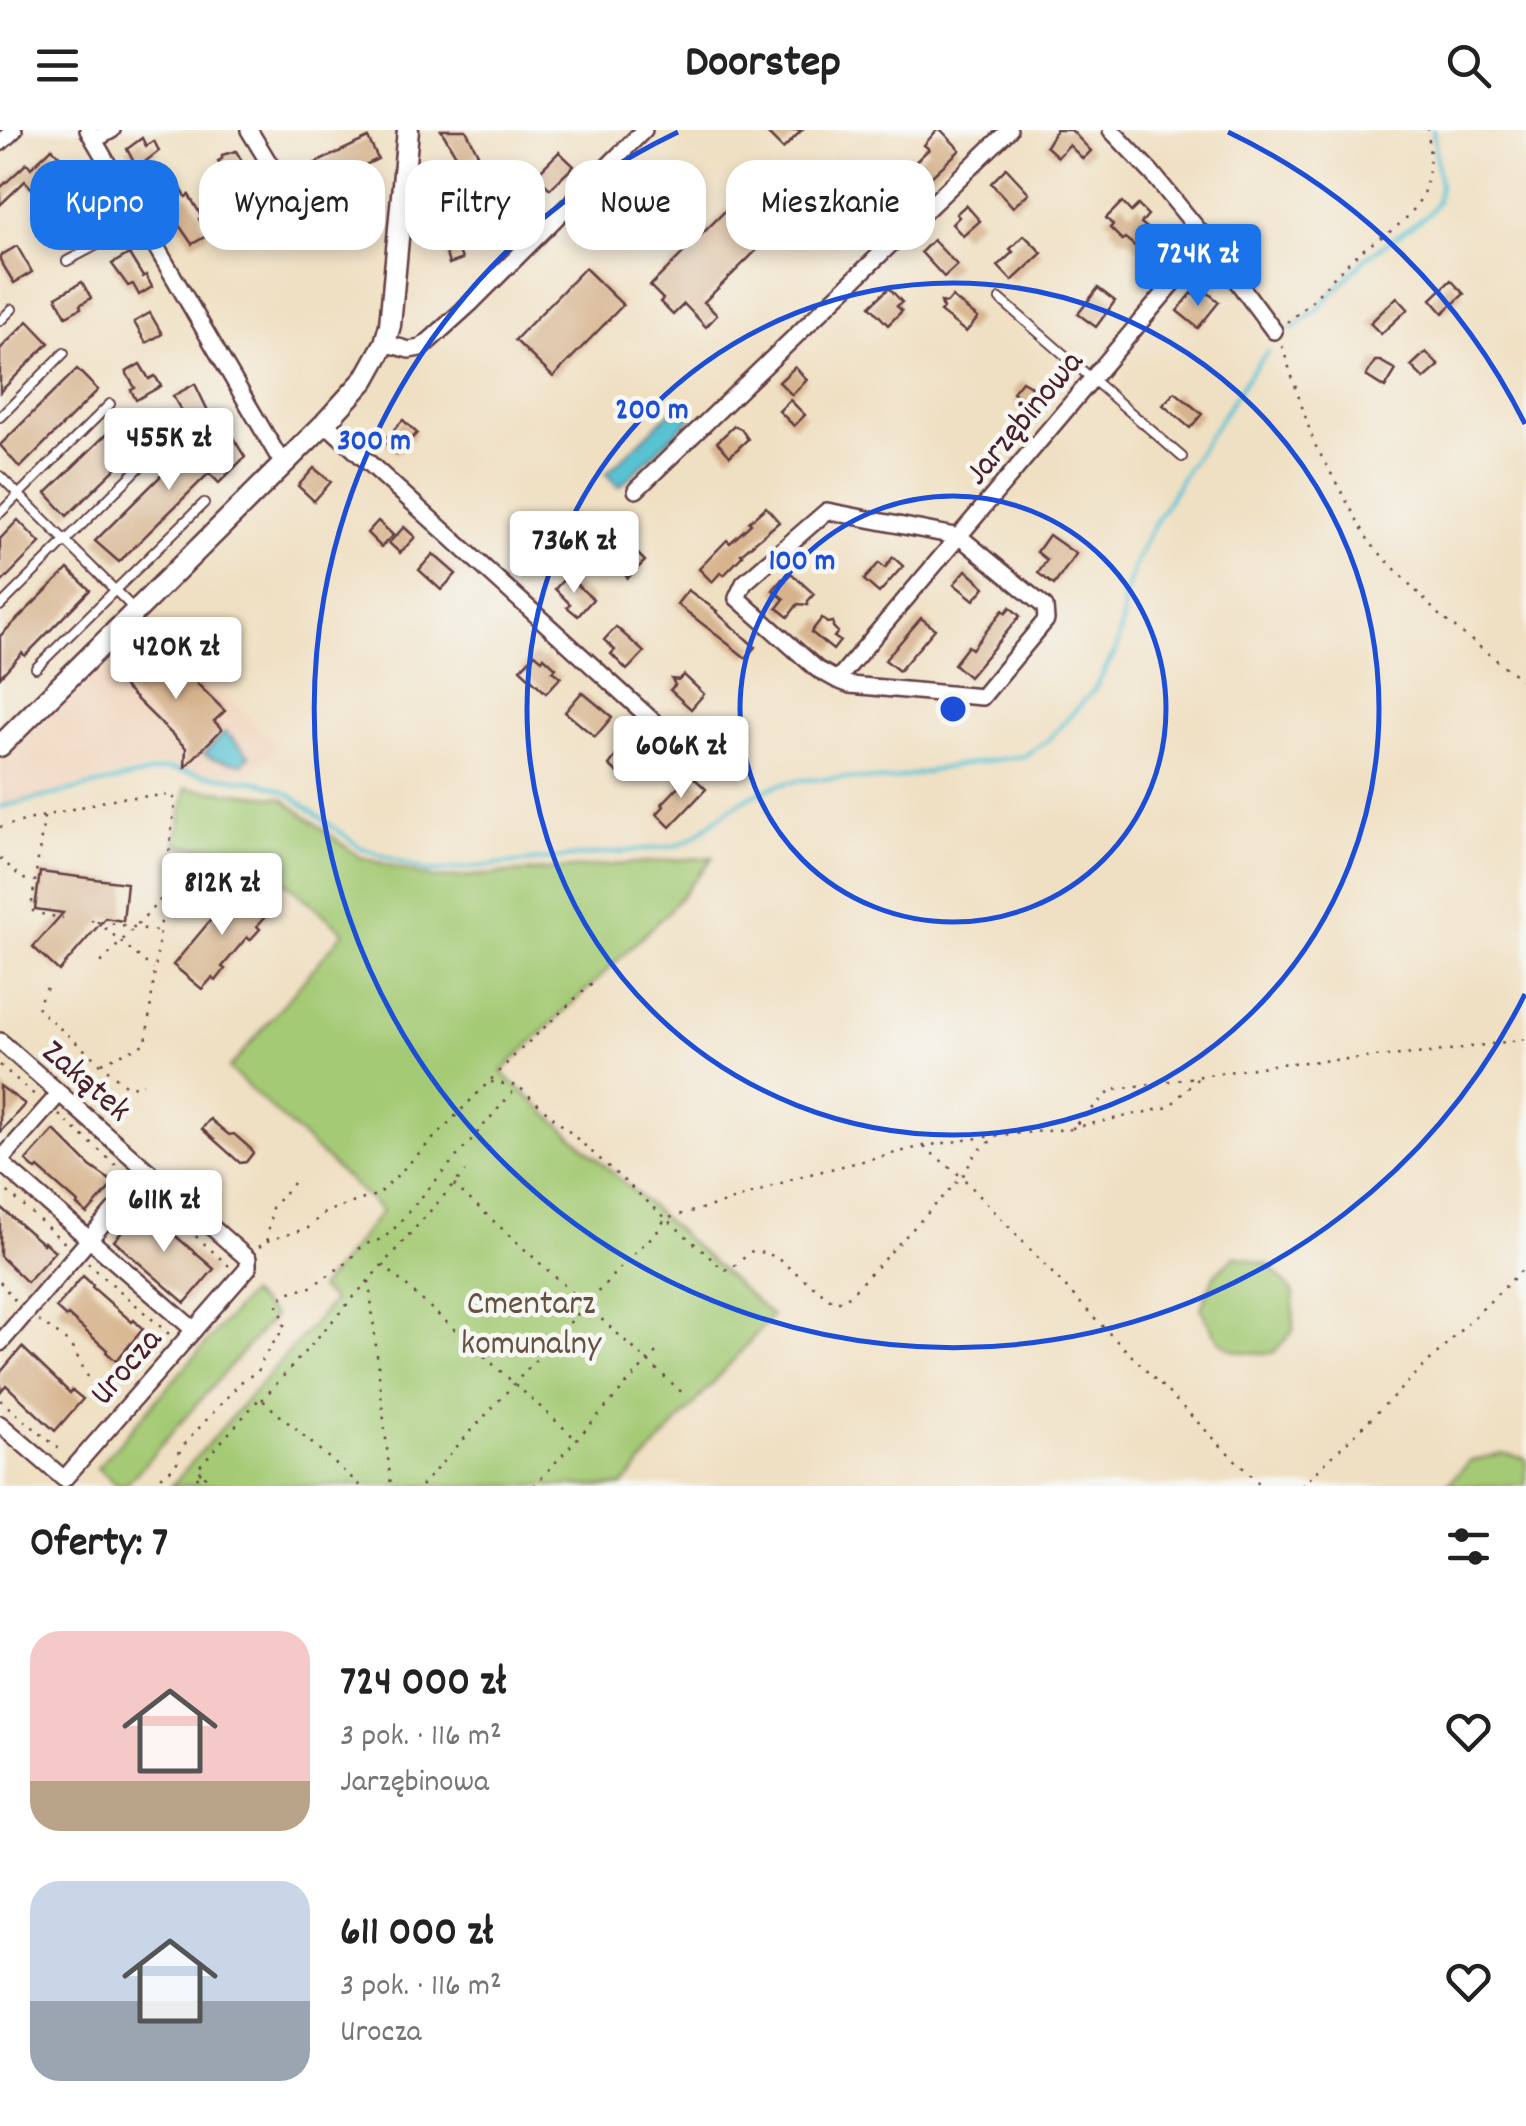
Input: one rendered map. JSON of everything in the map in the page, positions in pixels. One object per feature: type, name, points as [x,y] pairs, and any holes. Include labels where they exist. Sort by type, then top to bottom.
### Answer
[{"type":"street","points":[[0,143],[14,130]]},
{"type":"street","points":[[106,160],[91,135],[112,130]]},
{"type":"street","points":[[249,130],[267,160]]},
{"type":"street","points":[[0,746],[365,379],[385,343],[394,304],[408,130]]},
{"type":"street","points":[[385,343],[409,350],[430,340],[644,130]]},
{"type":"street","points":[[636,490],[1009,130]]},
{"type":"street","points":[[1111,130],[1208,242],[1274,332]]},
{"type":"street","name":"Jarzębinowa","points":[[837,680],[1208,242]]},
{"type":"street","points":[[159,250],[284,462]]},
{"type":"street","points":[[324,423],[675,741]]},
{"type":"street","name":"Jarzębinowa","points":[[827,510],[960,537],[1045,606],[1046,620],[982,697],[850,685],[837,680],[818,669],[737,598],[744,583],[827,510]]},
{"type":"street","name":"Zakątek","points":[[0,1041],[54,1100],[143,1178],[248,1258]]},
{"type":"street","points":[[0,1161],[54,1100]]},
{"type":"street","name":"Urocza","points":[[0,1161],[194,1330],[77,1464]]},
{"type":"street","points":[[0,1343],[143,1178]]},
{"type":"street","points":[[194,1330],[248,1268],[248,1258]]},
{"type":"street","points":[[0,1424],[64,1478],[77,1464]]},
{"type":"lane","points":[[67,261],[88,250]]},
{"type":"lane","points":[[1000,300],[1182,457]]},
{"type":"lane","points":[[0,321],[12,309]]},
{"type":"lane","points":[[0,417],[64,353]]},
{"type":"lane","points":[[0,513],[110,404]]},
{"type":"lane","points":[[0,606],[156,451]]},
{"type":"lane","points":[[0,476],[136,610]]},
{"type":"lane","points":[[36,668],[204,503]]},
{"type":"path","points":[[1428,130],[1430,173],[1416,207],[1274,332],[1285,352],[1314,443],[1370,543],[1440,616],[1526,683]]},
{"type":"path","points":[[0,827],[117,798],[172,795],[175,802],[146,1043],[102,1063]]},
{"type":"path","points":[[44,816],[31,909],[36,914],[63,918]]},
{"type":"path","points":[[0,858],[23,880],[35,881]]},
{"type":"path","points":[[98,966],[164,896]]},
{"type":"path","points":[[91,920],[160,931]]},
{"type":"path","points":[[97,922],[155,972]]},
{"type":"path","points":[[248,1258],[267,1241],[308,1228],[325,1212],[379,1194],[594,981]]},
{"type":"path","points":[[47,988],[38,1000],[39,1010],[128,1087],[143,1084]]},
{"type":"path","points":[[1070,1128],[1112,1090],[1279,1064],[1429,1054],[1526,1038]]},
{"type":"path","points":[[0,1065],[54,1100],[143,1178],[241,1277]]},
{"type":"path","points":[[421,1486],[666,1219],[798,1177],[924,1146],[1070,1128],[1169,1106],[1199,1077]]},
{"type":"path","points":[[491,1082],[518,1086],[724,1270],[753,1250],[762,1252],[774,1256],[834,1302],[845,1300],[962,1178],[976,1153],[998,1134]]},
{"type":"path","points":[[156,1486],[176,1466],[187,1441],[244,1379],[258,1372],[262,1359],[284,1328],[279,1298],[298,1288],[306,1290],[348,1262],[358,1249],[392,1231],[518,1086]]},
{"type":"path","points":[[924,1146],[962,1178],[1105,1330],[1261,1486]]},
{"type":"path","points":[[216,1486],[197,1469],[465,1172]]},
{"type":"path","points":[[267,1241],[272,1208],[294,1183]]},
{"type":"path","points":[[0,1185],[181,1345]]},
{"type":"path","points":[[454,1185],[687,1397]]},
{"type":"path","points":[[382,1264],[576,1440]]},
{"type":"path","points":[[1302,1486],[1526,1266]]},
{"type":"path","points":[[368,1280],[391,1486]]},
{"type":"path","points":[[0,1282],[18,1305],[65,1340],[88,1380],[108,1395],[130,1404]]},
{"type":"path","points":[[534,1486],[656,1352]]},
{"type":"path","points":[[0,1400],[77,1464]]},
{"type":"path","points":[[262,1400],[361,1486]]},
{"type":"path","points":[[190,1486],[201,1473]]},
{"type":"shaded area","points":[[146,617],[277,746],[248,776],[153,768],[0,807],[0,764]]},
{"type":"green space","name":"Cmentarz komunalny","points":[[186,788],[282,798],[358,856],[434,879],[713,857],[668,912],[501,1072],[772,1316],[622,1486],[171,1486],[333,1301],[319,1289],[382,1211],[229,1069],[344,932],[252,853],[176,845]]},
{"type":"green space","points":[[1235,1256],[1270,1265],[1294,1294],[1293,1331],[1273,1353],[1227,1347],[1214,1333],[1201,1308],[1215,1274]]},
{"type":"green space","points":[[249,1294],[274,1316],[125,1486],[118,1486],[97,1468]]},
{"type":"green space","points":[[1502,1453],[1526,1459],[1526,1486],[1446,1486],[1470,1461]]},
{"type":"water","points":[[681,402],[693,416],[619,487],[606,474]]},
{"type":"water","points":[[225,732],[250,756],[242,764],[204,754]]},
{"type":"building","points":[[441,130],[466,130],[478,154],[459,160]]},
{"type":"building","points":[[764,130],[802,130],[783,149]]},
{"type":"building","points":[[941,130],[960,150],[935,173],[935,160],[917,160],[929,149],[924,145]]},
{"type":"building","points":[[1056,130],[1071,130],[1091,151],[1083,159],[1069,145],[1058,157],[1046,146]]},
{"type":"building","points":[[142,138],[146,146],[154,141],[159,151],[147,160],[133,160],[127,149]]},
{"type":"building","points":[[368,138],[378,159],[376,160],[322,160]]},
{"type":"building","points":[[52,148],[63,160],[39,160]]},
{"type":"building","points":[[236,151],[241,160],[220,160],[222,155]]},
{"type":"building","points":[[559,152],[568,160],[565,175],[550,189],[545,184],[545,166]]},
{"type":"building","points":[[27,163],[30,187],[25,181],[0,205],[0,188]]},
{"type":"building","points":[[1006,168],[1029,193],[1013,207],[991,183]]},
{"type":"building","points":[[179,185],[199,212],[199,240],[192,244],[179,225]]},
{"type":"building","points":[[1122,202],[1131,212],[1138,205],[1148,215],[1141,223],[1172,248],[1150,270],[1137,258],[1142,252],[1110,228],[1113,225],[1106,218]]},
{"type":"building","points":[[966,205],[980,221],[963,236],[952,224]]},
{"type":"building","points":[[726,210],[726,250],[757,250],[704,302],[717,315],[706,327],[684,304],[673,315],[650,286],[686,250],[706,250],[706,230]]},
{"type":"building","points":[[1024,235],[1042,253],[1012,281],[998,266]]},
{"type":"building","points":[[935,242],[957,265],[944,277],[921,252],[935,250]]},
{"type":"building","points":[[17,246],[32,272],[14,283],[0,256]]},
{"type":"building","points":[[445,250],[458,250],[462,259],[449,264]]},
{"type":"building","points":[[129,254],[152,287],[139,295],[112,264]]},
{"type":"building","points":[[585,268],[623,305],[553,377],[515,340]]},
{"type":"building","points":[[1451,280],[1464,294],[1443,313],[1431,299]]},
{"type":"building","points":[[82,282],[91,298],[66,316],[56,297]]},
{"type":"building","points":[[889,288],[902,302],[897,306],[902,311],[888,325],[870,306]]},
{"type":"building","points":[[1098,288],[1115,301],[1096,327],[1078,314]]},
{"type":"building","points":[[1207,292],[1219,302],[1198,328],[1177,311],[1192,293],[1200,300]]},
{"type":"building","points":[[952,297],[978,318],[966,332],[940,312],[941,302],[947,303]]},
{"type":"building","points":[[1397,297],[1408,309],[1381,334],[1370,323]]},
{"type":"building","points":[[150,313],[162,334],[146,343],[134,322]]},
{"type":"building","points":[[28,321],[49,343],[0,392],[0,349]]},
{"type":"building","points":[[1426,352],[1439,366],[1424,379],[1411,366]]},
{"type":"building","points":[[1375,361],[1396,370],[1385,388],[1366,376]]},
{"type":"building","points":[[140,364],[149,379],[155,376],[161,386],[136,400],[131,390],[135,388],[126,372]]},
{"type":"building","points":[[795,367],[807,380],[792,395],[779,382]]},
{"type":"building","points":[[77,369],[98,390],[20,468],[0,445]]},
{"type":"building","points":[[1022,381],[1044,400],[1031,414],[1014,403],[1019,397],[1013,392]]},
{"type":"building","points":[[195,384],[209,413],[193,422],[187,412],[183,414],[173,396]]},
{"type":"building","points":[[1175,392],[1202,414],[1190,428],[1163,405]]},
{"type":"building","points":[[790,400],[805,415],[794,426],[779,411]]},
{"type":"building","points":[[125,416],[147,438],[67,516],[46,493]]},
{"type":"building","points":[[403,420],[417,433],[397,454],[383,441]]},
{"type":"building","points":[[734,426],[748,439],[730,456],[717,442]]},
{"type":"building","points":[[200,434],[217,452],[232,436],[245,457],[219,483],[209,473],[119,562],[95,541],[187,450],[181,445]]},
{"type":"building","points":[[314,468],[331,482],[314,501],[298,486]]},
{"type":"building","points":[[766,507],[779,522],[712,582],[699,569]]},
{"type":"building","points":[[18,520],[40,543],[0,584],[0,539]]},
{"type":"building","points":[[378,521],[393,535],[381,547],[367,533]]},
{"type":"building","points":[[404,527],[415,537],[400,553],[389,543]]},
{"type":"building","points":[[1049,535],[1076,554],[1054,585],[1038,573],[1047,560],[1037,552]]},
{"type":"building","points":[[622,538],[645,561],[628,578],[612,561],[609,565],[597,553],[608,543],[613,548]]},
{"type":"building","points":[[433,554],[456,574],[441,590],[419,570]]},
{"type":"building","points":[[893,557],[903,566],[879,593],[864,580],[879,563],[885,568]]},
{"type":"building","points":[[68,569],[90,590],[0,677],[0,636]]},
{"type":"building","points":[[966,570],[985,587],[974,600],[954,584]]},
{"type":"building","points":[[791,573],[814,594],[808,605],[798,604],[788,617],[777,608],[784,599],[773,590]]},
{"type":"building","points":[[567,576],[593,599],[578,616],[555,589]]},
{"type":"building","points":[[688,590],[755,647],[746,658],[677,604]]},
{"type":"building","points":[[1010,607],[1020,616],[969,677],[954,664]]},
{"type":"building","points":[[822,618],[833,622],[838,632],[834,637],[840,641],[833,650],[811,632]]},
{"type":"building","points":[[921,618],[935,629],[899,671],[885,660]]},
{"type":"building","points":[[616,627],[644,652],[627,670],[604,640]]},
{"type":"building","points":[[159,646],[225,711],[214,721],[222,729],[185,767],[186,748],[121,684]]},
{"type":"building","points":[[535,654],[542,660],[544,657],[561,677],[546,693],[520,669]]},
{"type":"building","points":[[684,675],[704,694],[691,709],[670,690],[675,685],[672,679],[679,680]]},
{"type":"building","points":[[582,692],[612,717],[595,737],[565,712]]},
{"type":"building","points":[[627,741],[656,761],[638,781],[632,775],[627,781],[609,765]]},
{"type":"building","points":[[692,776],[706,789],[670,827],[657,814],[662,804]]},
{"type":"building","points":[[40,872],[127,883],[123,921],[105,918],[59,971],[33,947],[63,913],[35,909]]},
{"type":"building","points":[[240,885],[270,911],[257,926],[260,929],[250,940],[247,937],[222,967],[225,969],[216,981],[212,978],[202,989],[173,965]]},
{"type":"building","points":[[0,1086],[25,1104],[0,1132]]},
{"type":"building","points":[[210,1119],[251,1149],[253,1153],[246,1162],[240,1163],[202,1129]]},
{"type":"building","points":[[54,1130],[90,1166],[114,1183],[87,1214],[26,1161]]},
{"type":"building","points":[[0,1207],[55,1251],[27,1282],[0,1256]]},
{"type":"building","points":[[143,1208],[214,1269],[185,1303],[114,1241]]},
{"type":"building","points":[[83,1276],[143,1329],[116,1361],[56,1308]]},
{"type":"building","points":[[22,1347],[70,1393],[72,1390],[83,1399],[55,1431],[6,1385],[0,1392],[0,1373]]},
{"type":"waterway","points":[[1292,329],[1316,311],[1367,257],[1430,213],[1440,186],[1433,130]]},
{"type":"waterway","points":[[801,780],[890,780],[1024,756],[1046,742],[1094,690],[1117,648],[1124,600],[1146,539],[1182,477],[1268,351]]},
{"type":"waterway","points":[[0,807],[167,769],[263,783],[289,794],[360,847],[428,872],[675,846],[754,795],[797,781]]}]
